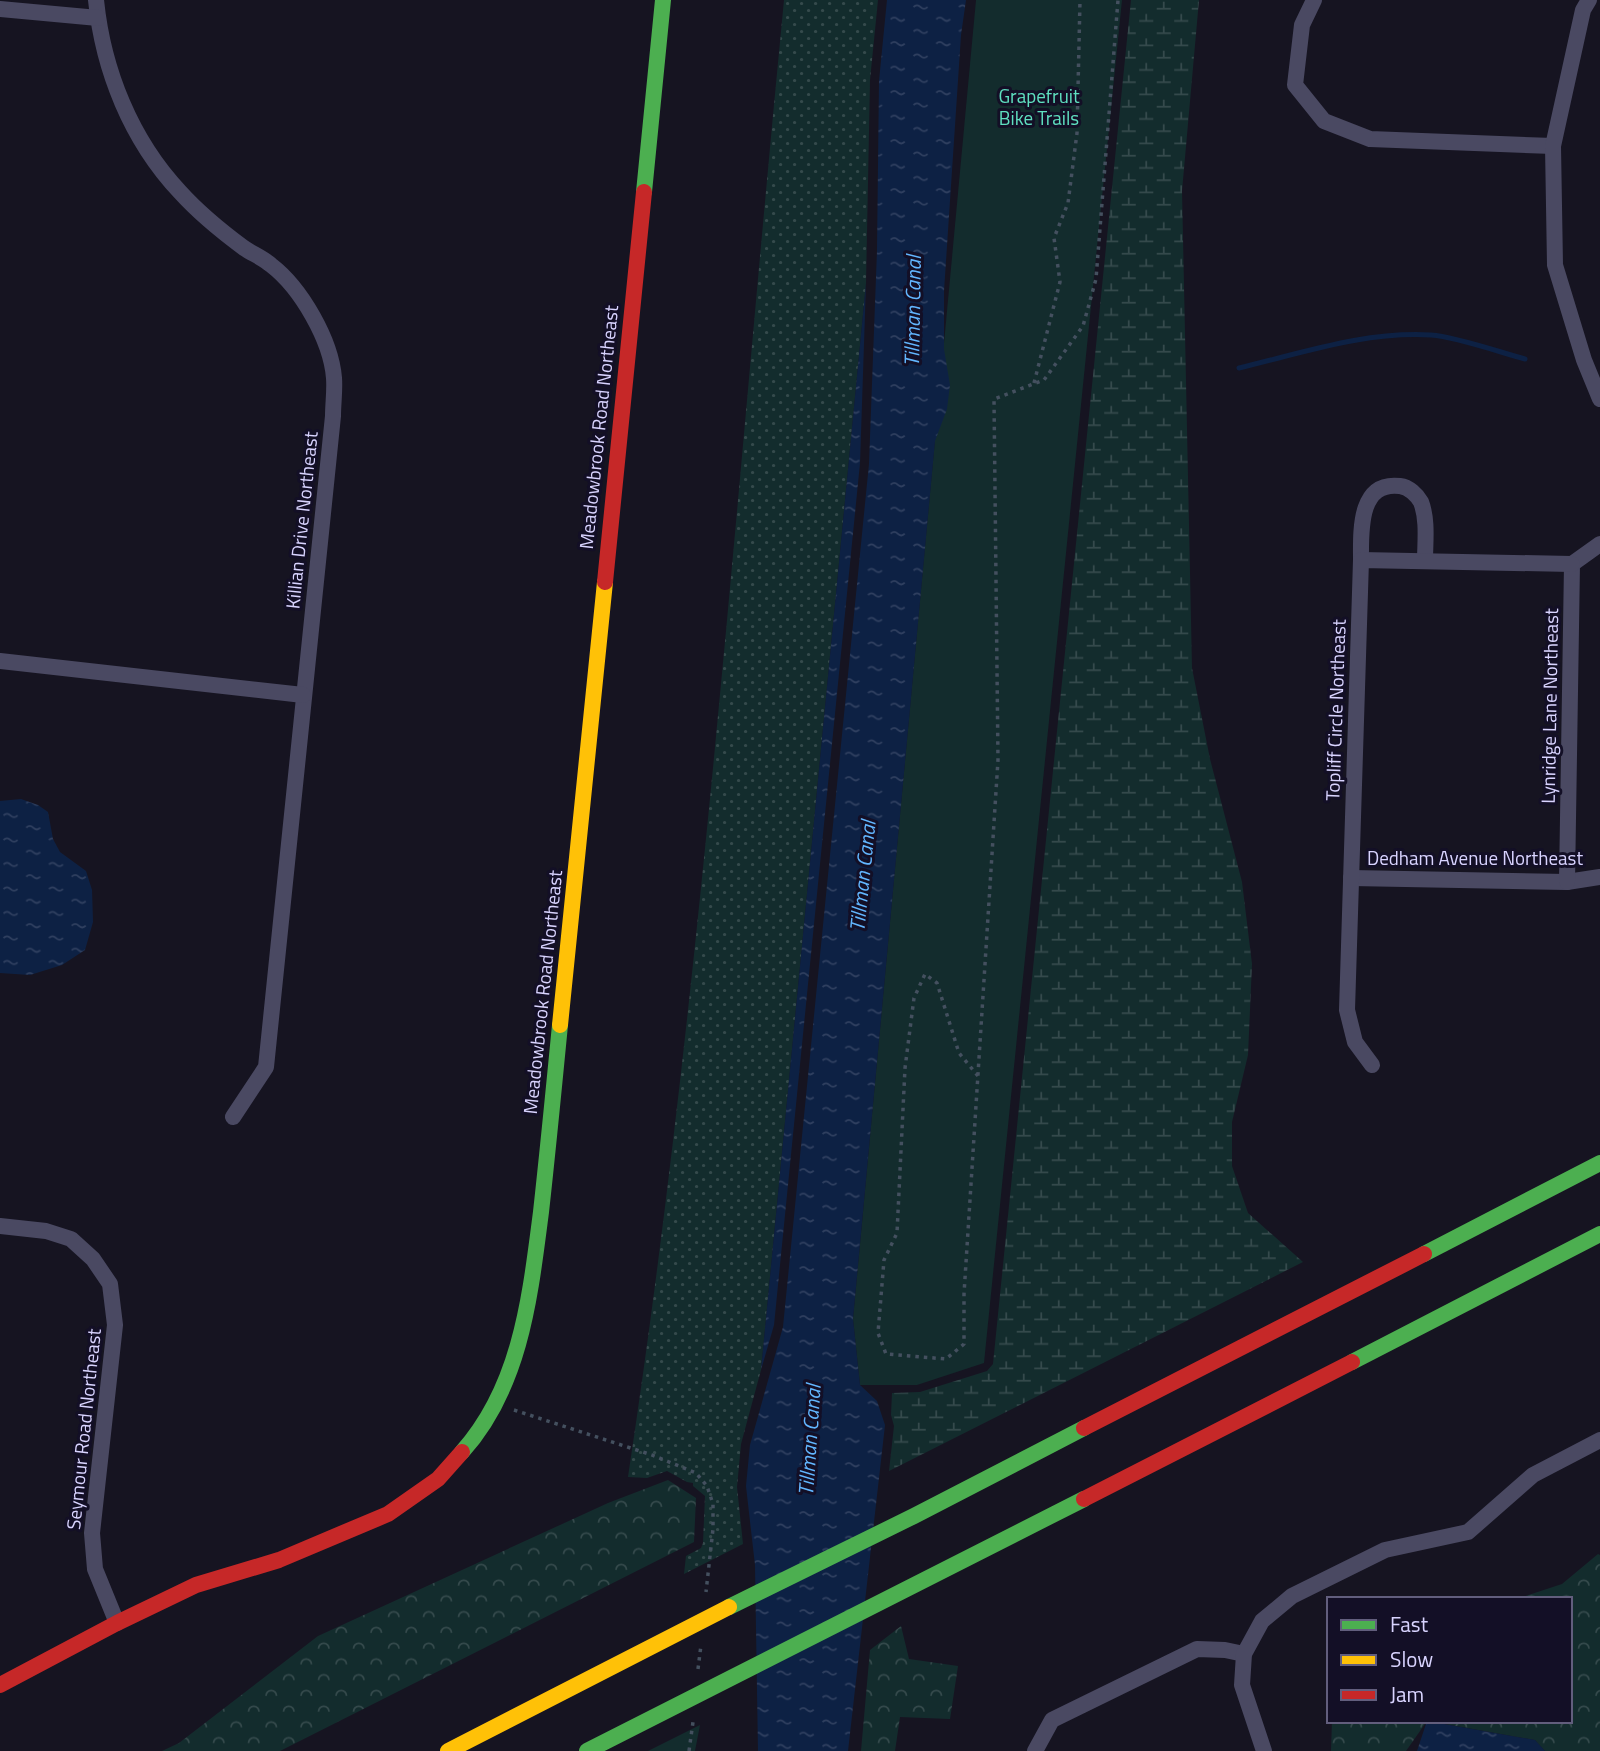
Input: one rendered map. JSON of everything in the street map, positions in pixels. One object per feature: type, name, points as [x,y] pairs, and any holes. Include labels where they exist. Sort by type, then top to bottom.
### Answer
[{"type":"main road","name":"Meadowbrook Road Northeast","points":[[0,1685],[196,1585],[279,1560],[388,1514],[438,1479],[471,1442],[495,1404],[519,1348],[531,1292],[545,1177],[663,0]]},
{"type":"main road","points":[[448,1751],[684,1629],[914,1516],[1600,1163]]},
{"type":"main road","points":[[587,1751],[1600,1234]]},
{"type":"street","name":"Killian Drive Northeast","points":[[96,0],[103,49],[119,98],[152,156],[178,190],[211,222],[287,279],[321,330],[334,376],[333,416],[266,1067],[233,1117]]},
{"type":"street","points":[[1314,0],[1302,25],[1295,85],[1324,121],[1370,139],[1553,146]]},
{"type":"street","points":[[1589,0],[1583,10],[1553,146],[1555,265],[1584,360],[1600,399]]},
{"type":"street","points":[[0,9],[98,18]]},
{"type":"street","name":"Topliff Circle Northeast","points":[[1372,1065],[1355,1042],[1347,1010],[1361,528],[1371,497],[1388,486],[1397,486],[1406,487],[1419,499],[1425,526],[1425,561]]},
{"type":"street","points":[[1361,560],[1572,564],[1600,544]]},
{"type":"street","name":"Lynridge Lane Northeast","points":[[1567,882],[1572,564]]},
{"type":"street","points":[[0,661],[303,695]]},
{"type":"street","name":"Dedham Avenue Northeast","points":[[1351,878],[1567,882],[1600,877]]},
{"type":"street","name":"Seymour Road Northeast","points":[[0,1226],[47,1231],[71,1239],[93,1259],[110,1284],[115,1325],[92,1533],[95,1569],[117,1623]]},
{"type":"street","points":[[1264,1751],[1242,1685],[1244,1654],[1262,1621],[1292,1596],[1385,1550],[1468,1532],[1533,1475],[1600,1440]]},
{"type":"street","points":[[1035,1751],[1052,1720],[1197,1649],[1244,1654]]},
{"type":"path","points":[[1034,383],[1060,282],[1054,238],[1068,202],[1077,133],[1080,0]]},
{"type":"path","points":[[978,1076],[959,1054],[937,983],[925,975],[914,998],[905,1068],[897,1233],[884,1261],[878,1333],[886,1354],[946,1359],[964,1343],[964,1294],[978,1076],[998,760],[994,399],[1044,380],[1083,326],[1096,279],[1118,0]]},
{"type":"path","points":[[495,1404],[652,1455],[696,1473],[707,1486],[713,1504],[705,1600]]},
{"type":"path","points":[[697,1682],[701,1641]]},
{"type":"path","points":[[690,1751],[694,1709]]},
{"type":"green space","points":[[784,0],[878,0],[870,80],[866,283],[761,1370],[741,1444],[737,1487],[743,1544],[684,1574],[686,1556],[701,1548],[703,1543],[705,1496],[693,1483],[667,1471],[647,1478],[628,1477],[677,1109],[697,924]]},
{"type":"green space","name":"Grapefruit Bike Trails","points":[[976,0],[1122,0],[984,1363],[917,1385],[860,1385],[853,1319]]},
{"type":"green space","points":[[1131,0],[1199,0],[1182,191],[1192,668],[1210,759],[1242,882],[1252,964],[1248,1055],[1232,1122],[1232,1166],[1248,1213],[1303,1262],[889,1471],[894,1426],[891,1415],[892,1393],[920,1392],[987,1371],[993,1364]]},
{"type":"green space","points":[[668,1480],[696,1498],[694,1542],[280,1751],[162,1751],[179,1743],[318,1636],[608,1503]]},
{"type":"green space","points":[[1600,1555],[1600,1751],[1545,1751],[1535,1740],[1439,1723],[1572,1723],[1572,1597],[1522,1597],[1562,1584]]},
{"type":"green space","points":[[901,1626],[909,1659],[958,1666],[950,1719],[900,1717],[895,1751],[861,1751],[870,1650]]},
{"type":"green space","points":[[1332,1723],[1426,1723],[1406,1751],[1331,1751]]},
{"type":"green space","points":[[700,1725],[695,1751],[648,1751]]},
{"type":"water","name":"Tillman Canal","points":[[887,0],[966,0],[961,35],[944,291],[944,349],[950,385],[947,409],[935,441],[853,1319],[860,1385],[877,1401],[885,1425],[848,1751],[758,1751],[755,1565],[746,1486],[750,1445],[783,1327],[869,464],[877,251],[879,81]]},
{"type":"water","points":[[866,283],[860,463],[774,1325],[761,1370]]},
{"type":"water","points":[[21,799],[48,812],[53,839],[60,852],[86,871],[92,890],[93,922],[85,950],[62,965],[30,975],[0,973],[0,801]]},
{"type":"water","points":[[1426,1723],[1438,1723],[1535,1740],[1545,1751],[1417,1751]]},
{"type":"waterway","points":[[1239,368],[1334,344],[1407,335],[1453,339],[1525,359]]},
{"type":"traffic: fast","points":[[644,192],[663,0]]},
{"type":"traffic: fast","points":[[462,1452],[498,1399],[520,1339],[541,1212],[560,1025]]},
{"type":"traffic: fast","points":[[1424,1254],[1600,1163]]},
{"type":"traffic: fast","points":[[1352,1362],[1600,1234]]},
{"type":"traffic: fast","points":[[729,1607],[1084,1428]]},
{"type":"traffic: fast","points":[[587,1751],[1084,1499]]},
{"type":"traffic: slow","points":[[560,1025],[605,582]]},
{"type":"traffic: slow","points":[[448,1751],[729,1607]]},
{"type":"traffic: jam","points":[[605,582],[644,192]]},
{"type":"traffic: jam","points":[[1084,1428],[1424,1254]]},
{"type":"traffic: jam","points":[[1084,1499],[1352,1362]]},
{"type":"traffic: jam","points":[[0,1685],[196,1585],[279,1560],[388,1514],[438,1479],[462,1452]]}]
